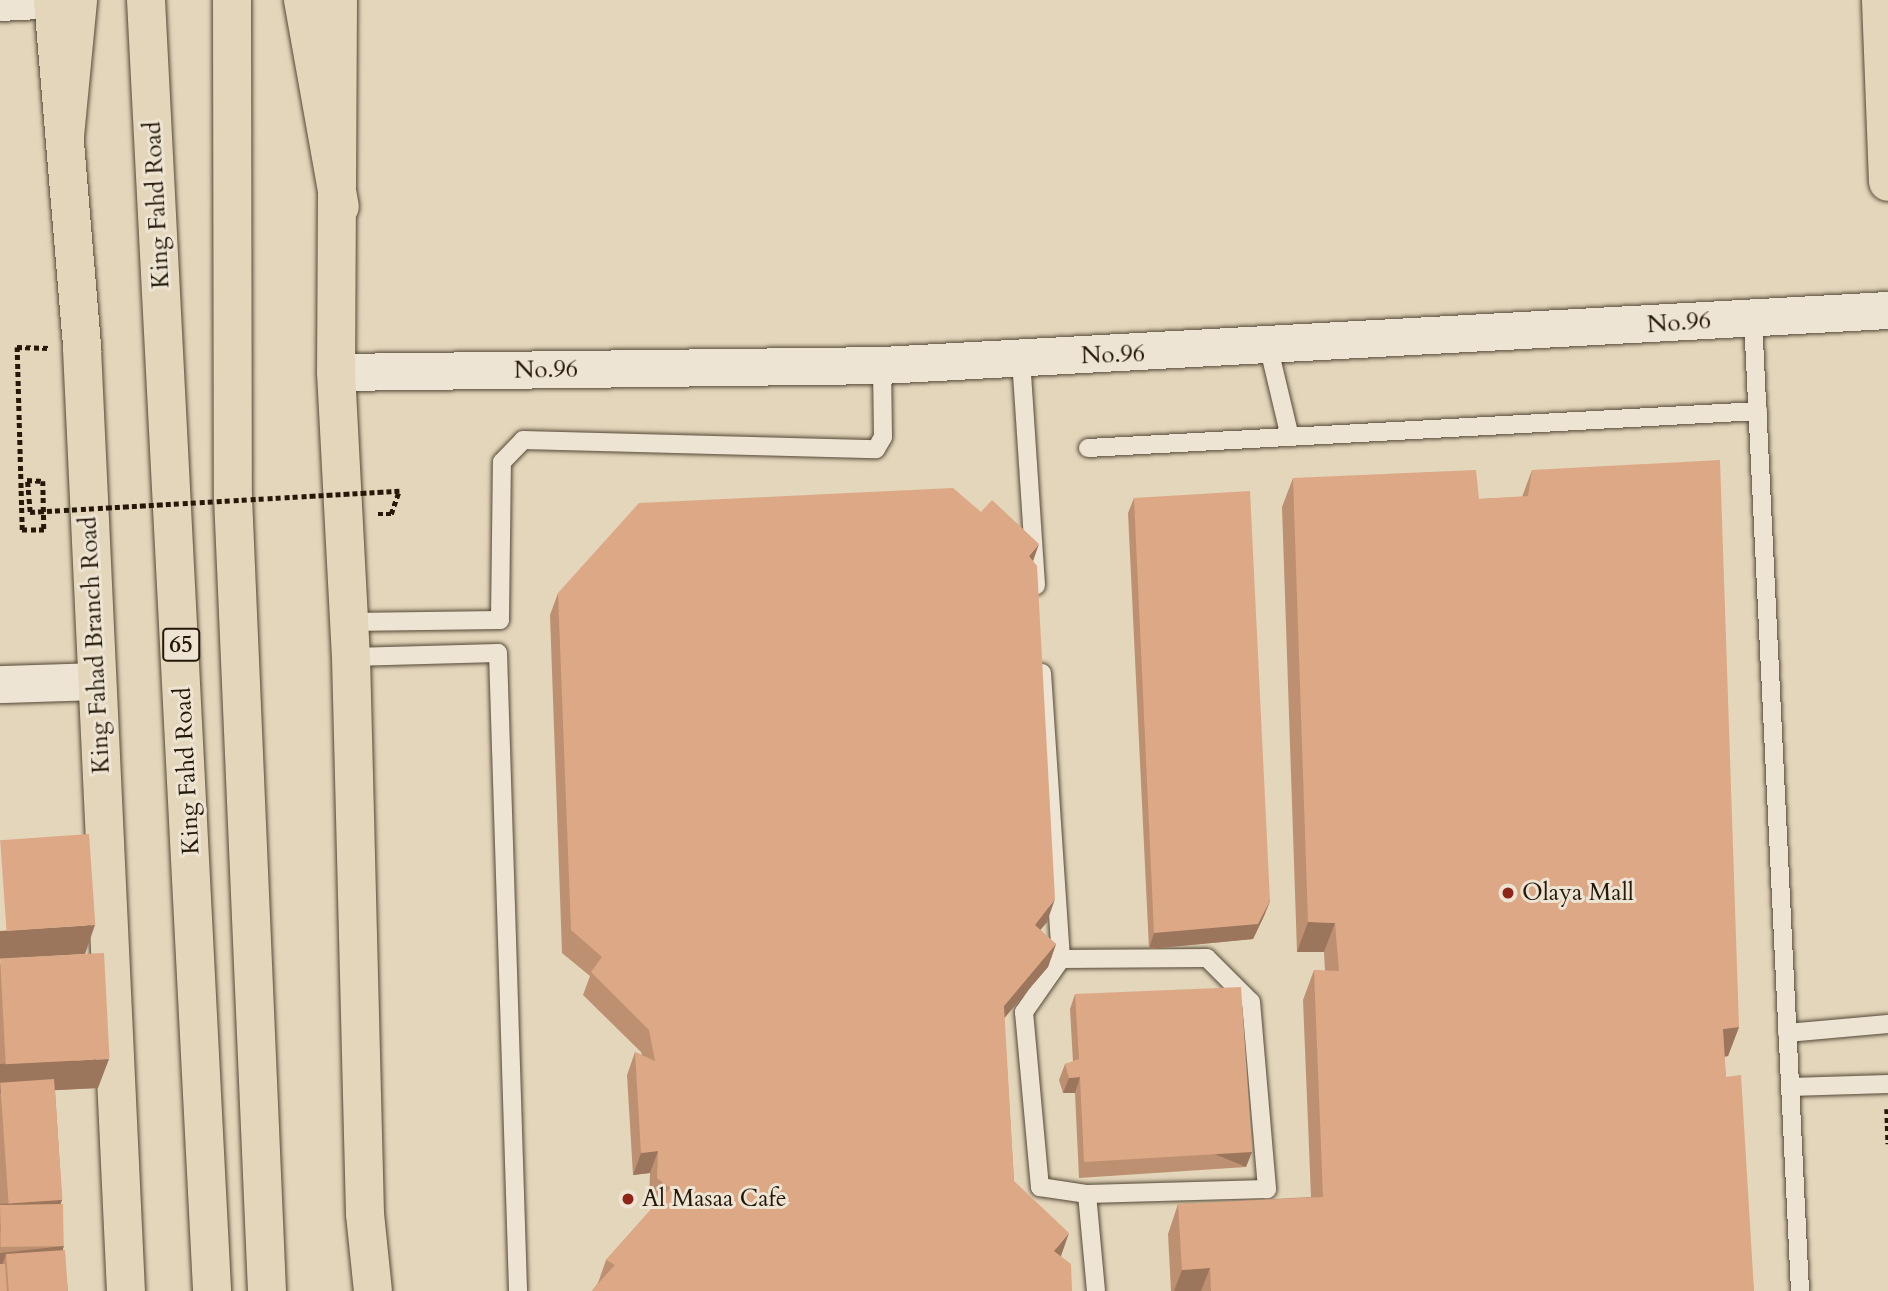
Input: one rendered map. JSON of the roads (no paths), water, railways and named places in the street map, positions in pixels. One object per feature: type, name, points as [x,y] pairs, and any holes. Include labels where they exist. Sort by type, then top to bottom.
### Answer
[{"type":"main road","name":"King Fahad Branch Road","points":[[53,0],[82,349],[121,1206],[122,1288]]},
{"type":"main road","points":[[65,136],[78,0]]},
{"type":"main road","name":"King Fahd Road","points":[[146,0],[212,1291]]},
{"type":"main road","points":[[232,0],[233,497],[267,1291]]},
{"type":"main road","points":[[303,0],[341,208]]},
{"type":"main road","points":[[338,0],[341,208],[336,372],[350,640],[365,1214],[373,1291]]},
{"type":"main road","points":[[1881,0],[1888,182]]},
{"type":"main road","points":[[361,1291],[365,1214]]},
{"type":"street","points":[[0,2],[38,0]]},
{"type":"street","name":"No.96","points":[[336,372],[882,365],[1269,349],[1888,310]]},
{"type":"street","points":[[0,684],[96,681]]},
{"type":"lane","points":[[1754,319],[1800,1291]]},
{"type":"lane","points":[[1269,349],[1290,437]]},
{"type":"lane","points":[[1021,359],[1038,610]]},
{"type":"lane","points":[[518,1291],[498,653],[501,480],[510,449],[539,439],[876,449],[883,437],[882,365]]},
{"type":"lane","points":[[1088,448],[1758,411]]},
{"type":"lane","points":[[350,640],[500,620]]},
{"type":"lane","points":[[350,640],[498,653]]},
{"type":"lane","points":[[1041,652],[1061,958],[1024,1012],[1040,1187],[1087,1194],[1267,1189],[1251,1002],[1207,957],[1061,958]]},
{"type":"lane","points":[[1787,1033],[1888,1024]]},
{"type":"lane","points":[[1790,1087],[1887,1084]]},
{"type":"lane","points":[[1087,1194],[1096,1291]]},
{"type":"place","name":"Olaya Mall","points":[[1508,893]]},
{"type":"place","name":"Al Masaa Cafe","points":[[628,1199]]}]
